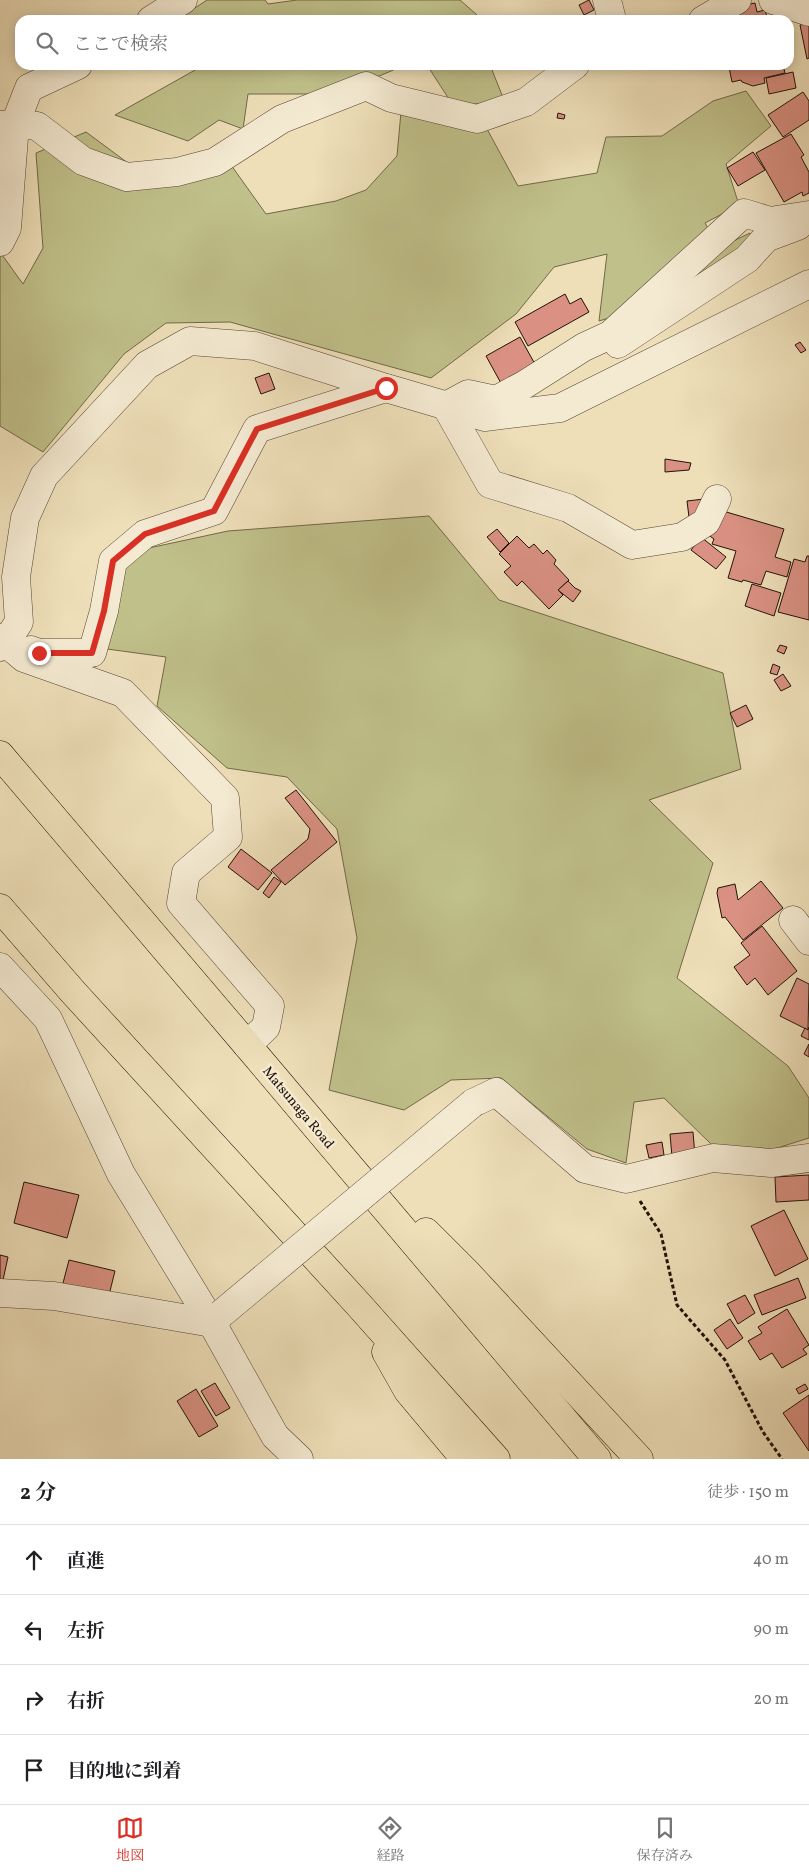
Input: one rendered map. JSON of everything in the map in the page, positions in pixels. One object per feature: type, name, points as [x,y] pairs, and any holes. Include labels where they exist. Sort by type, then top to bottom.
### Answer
[{"type":"highway","name":"Matsunaga Road","points":[[0,755],[248,1045],[596,1459]]},
{"type":"highway","points":[[0,908],[496,1459]]},
{"type":"highway","points":[[281,1086],[468,1274],[639,1459]]},
{"type":"highway","points":[[358,1304],[408,1391],[465,1459]]},
{"type":"street","points":[[159,15],[183,0]]},
{"type":"street","points":[[607,0],[611,15]]},
{"type":"street","points":[[711,15],[737,0]]},
{"type":"street","points":[[773,0],[809,12]]},
{"type":"street","points":[[0,242],[7,228],[7,125],[29,88],[67,70]]},
{"type":"street","points":[[7,125],[37,126],[83,161],[127,177],[178,172],[215,162],[282,119],[366,86],[392,98],[477,119],[526,102],[568,70]]},
{"type":"street","points":[[446,406],[468,394],[496,400],[524,386],[584,347],[610,335],[744,213],[770,221],[809,214]]},
{"type":"street","points":[[526,412],[524,399],[639,331],[746,260],[766,238],[809,222]]},
{"type":"street","points":[[2,642],[20,622],[16,577],[25,518],[44,476],[148,365],[190,341],[255,346],[386,388],[486,417],[560,408],[809,284]]},
{"type":"street","points":[[2,642],[39,653],[92,653],[104,611],[113,561],[145,534],[214,511],[257,429],[386,388]]},
{"type":"street","points":[[446,406],[490,484],[568,508],[632,544],[682,537],[706,522],[717,499]]},
{"type":"street","points":[[2,642],[24,658],[122,693],[225,798],[228,837],[186,873],[181,903],[270,1006],[266,1027],[248,1045]]},
{"type":"street","points":[[793,920],[809,941]]},
{"type":"street","points":[[0,967],[48,1018],[121,1174],[216,1318],[275,1436],[299,1459]]},
{"type":"street","points":[[48,1018],[74,992]]},
{"type":"street","points":[[0,1293],[54,1296],[216,1318],[473,1103],[496,1092],[584,1168],[626,1179],[713,1158],[772,1163],[809,1158]]},
{"type":"path","points":[[626,1179],[661,1234],[678,1305],[725,1360],[763,1432],[782,1459]]},
{"type":"green space","points":[[207,0],[265,0],[268,4],[297,0],[460,0],[477,15],[184,15]]},
{"type":"green space","points":[[195,70],[393,70],[370,80],[311,94],[248,94],[243,129],[219,120],[188,141],[115,115]]},
{"type":"green space","points":[[430,70],[492,70],[504,100],[454,107]]},
{"type":"green space","points":[[746,91],[771,126],[726,164],[739,205],[705,223],[719,248],[750,233],[754,247],[655,304],[599,321],[607,254],[554,267],[516,314],[431,378],[230,322],[166,323],[124,354],[43,452],[0,426],[0,252],[23,284],[43,248],[36,153],[86,132],[136,169],[231,165],[266,214],[336,201],[366,190],[397,156],[401,112],[487,129],[518,186],[597,173],[606,137],[662,136],[713,101]]},
{"type":"green space","points":[[429,516],[499,600],[723,673],[741,769],[649,800],[713,863],[677,978],[788,1066],[809,1098],[809,1138],[774,1149],[712,1145],[664,1098],[634,1102],[626,1163],[587,1149],[501,1078],[451,1080],[404,1110],[329,1090],[357,938],[337,829],[287,777],[227,768],[157,706],[166,657],[107,649],[115,578],[135,551],[228,531]]},
{"type":"building","points":[[589,0],[594,10],[584,15],[579,5]]},
{"type":"building","points":[[755,3],[757,12],[765,10],[766,15],[729,15],[730,8]]},
{"type":"building","points":[[809,23],[809,58],[807,59],[800,25]]},
{"type":"building","points":[[730,70],[784,70],[785,73],[764,78],[765,83],[753,86],[741,80],[732,82]]},
{"type":"building","points":[[793,72],[796,88],[769,94],[766,78]]},
{"type":"building","points":[[803,92],[809,101],[809,120],[783,137],[768,115]]},
{"type":"building","points":[[558,113],[565,115],[564,119],[557,118]]},
{"type":"building","points":[[791,134],[804,155],[801,157],[809,172],[809,193],[803,196],[802,192],[784,202],[756,153]]},
{"type":"building","points":[[753,152],[765,170],[738,186],[727,168]]},
{"type":"building","points":[[565,294],[570,304],[581,298],[589,312],[528,346],[515,322]]},
{"type":"building","points":[[520,337],[536,366],[502,385],[486,356]]},
{"type":"building","points":[[800,342],[806,350],[801,353],[795,345]]},
{"type":"building","points":[[269,373],[275,389],[261,394],[255,378]]},
{"type":"building","points":[[665,459],[691,463],[689,470],[665,472]]},
{"type":"building","points":[[704,499],[706,515],[689,517],[687,501]]},
{"type":"building","points":[[723,511],[784,529],[775,557],[791,562],[787,577],[766,571],[761,585],[728,578],[736,551],[712,544],[714,539],[704,532]]},
{"type":"building","points":[[497,529],[509,543],[500,552],[487,537]]},
{"type":"building","points":[[517,536],[529,548],[534,544],[543,554],[547,550],[556,560],[554,564],[569,580],[558,590],[563,595],[549,609],[522,581],[517,586],[504,572],[511,566],[499,554]]},
{"type":"building","points":[[701,537],[726,557],[716,569],[691,550]]},
{"type":"building","points":[[807,556],[809,556],[809,620],[778,612],[794,559],[805,562]]},
{"type":"building","points":[[568,581],[581,591],[573,602],[558,590]]},
{"type":"building","points":[[752,584],[781,593],[774,616],[745,606]]},
{"type":"building","points":[[780,645],[787,647],[784,654],[777,651]]},
{"type":"building","points":[[773,664],[780,667],[777,675],[770,673]]},
{"type":"building","points":[[783,674],[791,686],[781,691],[774,680]]},
{"type":"building","points":[[746,705],[753,719],[737,727],[730,713]]},
{"type":"building","points":[[296,790],[337,842],[285,885],[271,870],[308,839],[310,829],[285,798]]},
{"type":"building","points":[[241,849],[272,873],[258,890],[228,867]]},
{"type":"building","points":[[274,877],[281,882],[269,898],[263,893]]},
{"type":"building","points":[[761,881],[783,908],[743,940],[725,917],[722,918],[717,893],[718,888],[735,884],[738,900]]},
{"type":"building","points":[[762,926],[797,971],[768,995],[755,978],[747,985],[734,967],[750,955],[741,943]]},
{"type":"building","points":[[797,978],[809,984],[808,1030],[780,1016]]},
{"type":"building","points":[[809,1027],[809,1040],[801,1036],[805,1028],[808,1030]]},
{"type":"building","points":[[809,1044],[809,1057],[804,1054]]},
{"type":"building","points":[[693,1132],[695,1156],[672,1157],[670,1134]]},
{"type":"building","points":[[662,1142],[664,1155],[649,1158],[646,1145]]},
{"type":"building","points":[[809,1175],[809,1200],[776,1202],[775,1177]]},
{"type":"building","points":[[24,1182],[79,1195],[67,1238],[14,1223]]},
{"type":"building","points":[[784,1210],[808,1259],[775,1276],[751,1226]]},
{"type":"building","points":[[0,1255],[8,1257],[3,1280],[0,1280]]},
{"type":"building","points":[[69,1260],[115,1271],[108,1299],[62,1287]]},
{"type":"building","points":[[798,1278],[806,1298],[762,1315],[754,1295]]},
{"type":"building","points":[[745,1295],[755,1313],[738,1324],[727,1304]]},
{"type":"building","points":[[787,1309],[809,1345],[803,1349],[807,1354],[782,1368],[772,1353],[760,1360],[748,1341],[762,1333],[758,1327]]},
{"type":"building","points":[[730,1319],[743,1338],[727,1349],[714,1330]]},
{"type":"building","points":[[215,1383],[230,1408],[216,1416],[201,1391]]},
{"type":"building","points":[[805,1384],[808,1389],[799,1394],[796,1389]]},
{"type":"building","points":[[196,1389],[218,1426],[199,1437],[177,1401]]},
{"type":"building","points":[[809,1395],[809,1451],[783,1413]]},
{"type":"route","points":[[39,653],[92,653],[104,611],[113,561],[145,534],[214,511],[257,429],[386,388]]}]
